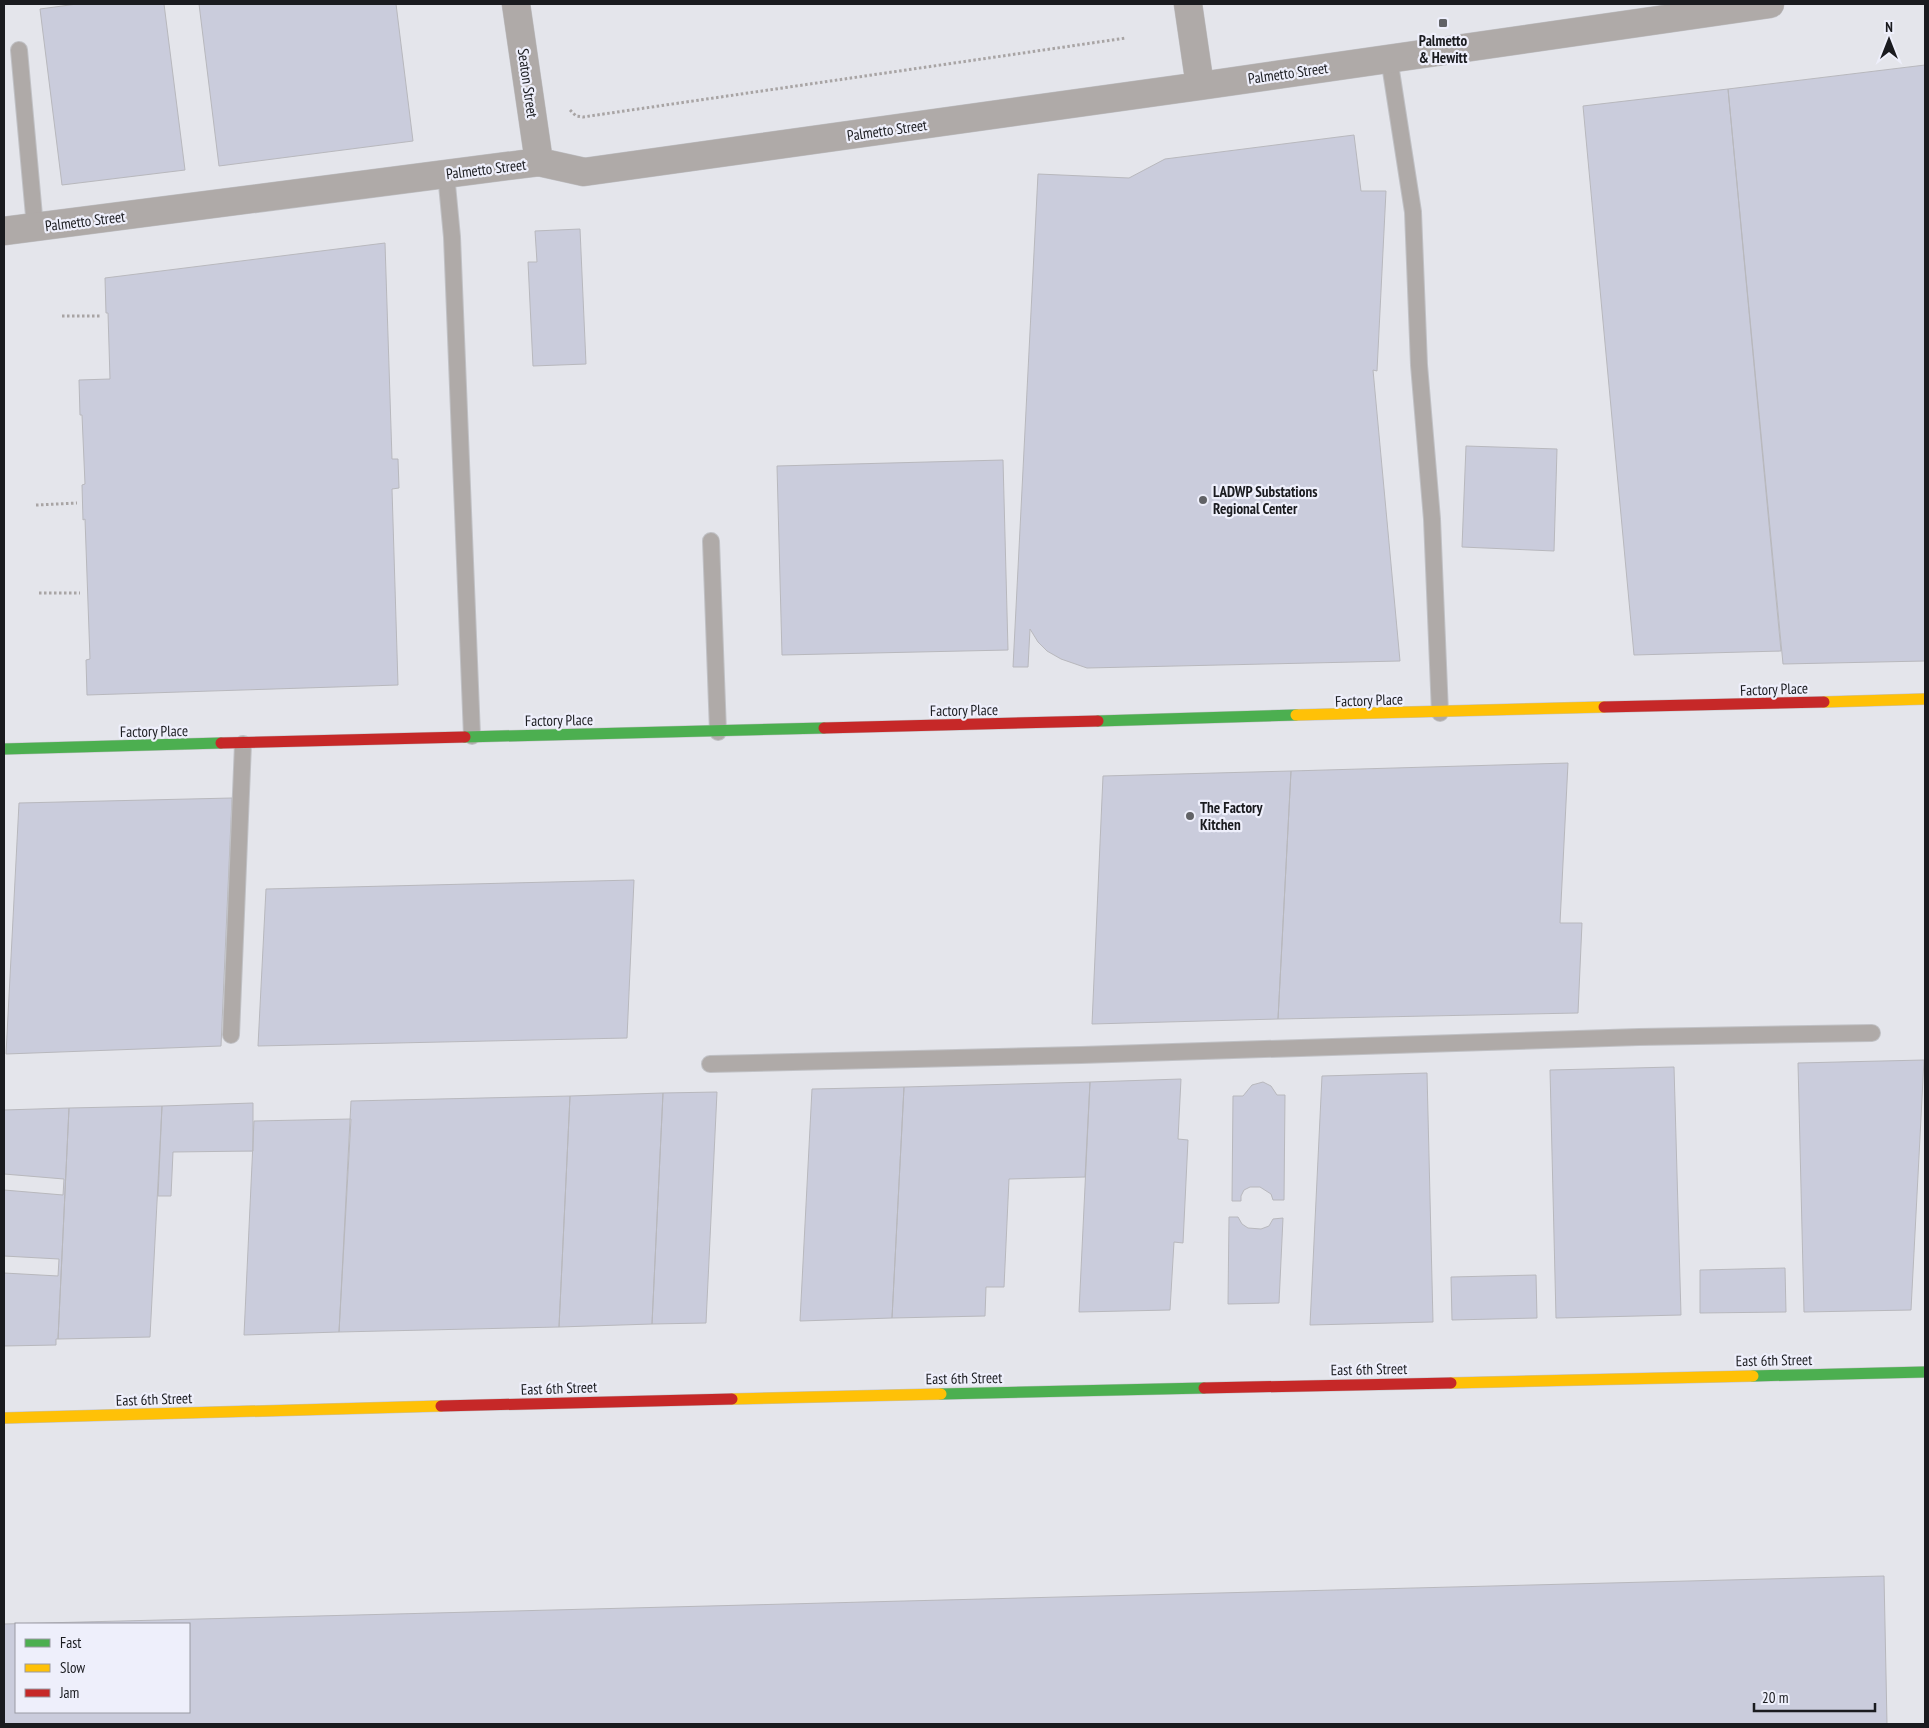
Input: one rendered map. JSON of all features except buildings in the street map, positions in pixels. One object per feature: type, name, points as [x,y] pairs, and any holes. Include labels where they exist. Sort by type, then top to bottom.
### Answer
[{"type":"street","name":"Seaton Street","points":[[516,4],[539,162]]},
{"type":"street","points":[[1188,4],[1200,86]]},
{"type":"street","name":"Palmetto Street","points":[[4,231],[539,162],[584,172],[1770,4]]},
{"type":"street","name":"Factory Place","points":[[4,749],[1925,700]]},
{"type":"street","name":"East 6th Street","points":[[4,1418],[759,1398],[1925,1372]]},
{"type":"lane","points":[[19,50],[35,227]]},
{"type":"lane","points":[[1390,58],[1413,212],[1419,365],[1432,519],[1440,713]]},
{"type":"lane","points":[[446,174],[452,237],[472,736]]},
{"type":"lane","points":[[711,540],[718,732]]},
{"type":"lane","points":[[231,1035],[243,744]]},
{"type":"lane","points":[[710,1064],[1081,1055],[1638,1037],[1872,1033]]},
{"type":"path","points":[[570,110],[576,116],[583,117],[1126,38]]},
{"type":"path","points":[[62,316],[100,316]]},
{"type":"path","points":[[36,505],[77,503]]},
{"type":"path","points":[[39,593],[80,592]]},
{"type":"traffic: fast","points":[[1098,721],[1296,715]]},
{"type":"traffic: fast","points":[[465,737],[824,728]]},
{"type":"traffic: fast","points":[[4,749],[221,743]]},
{"type":"traffic: fast","points":[[1753,1376],[1925,1372]]},
{"type":"traffic: fast","points":[[941,1394],[1204,1388]]},
{"type":"traffic: slow","points":[[1824,702],[1925,699]]},
{"type":"traffic: slow","points":[[1296,715],[1604,707]]},
{"type":"traffic: slow","points":[[1451,1383],[1753,1376]]},
{"type":"traffic: slow","points":[[732,1399],[941,1394]]},
{"type":"traffic: slow","points":[[4,1418],[441,1406]]},
{"type":"traffic: jam","points":[[1604,707],[1824,702]]},
{"type":"traffic: jam","points":[[824,728],[1098,721]]},
{"type":"traffic: jam","points":[[221,743],[465,737]]},
{"type":"traffic: jam","points":[[1204,1388],[1451,1383]]},
{"type":"traffic: jam","points":[[441,1406],[732,1399]]},
{"type":"place","name":"Palmetto & Hewitt","points":[[1443,23]]},
{"type":"place","name":"LADWP Substations Regional Center","points":[[1203,500]]},
{"type":"place","name":"The Factory Kitchen","points":[[1190,816]]}]
